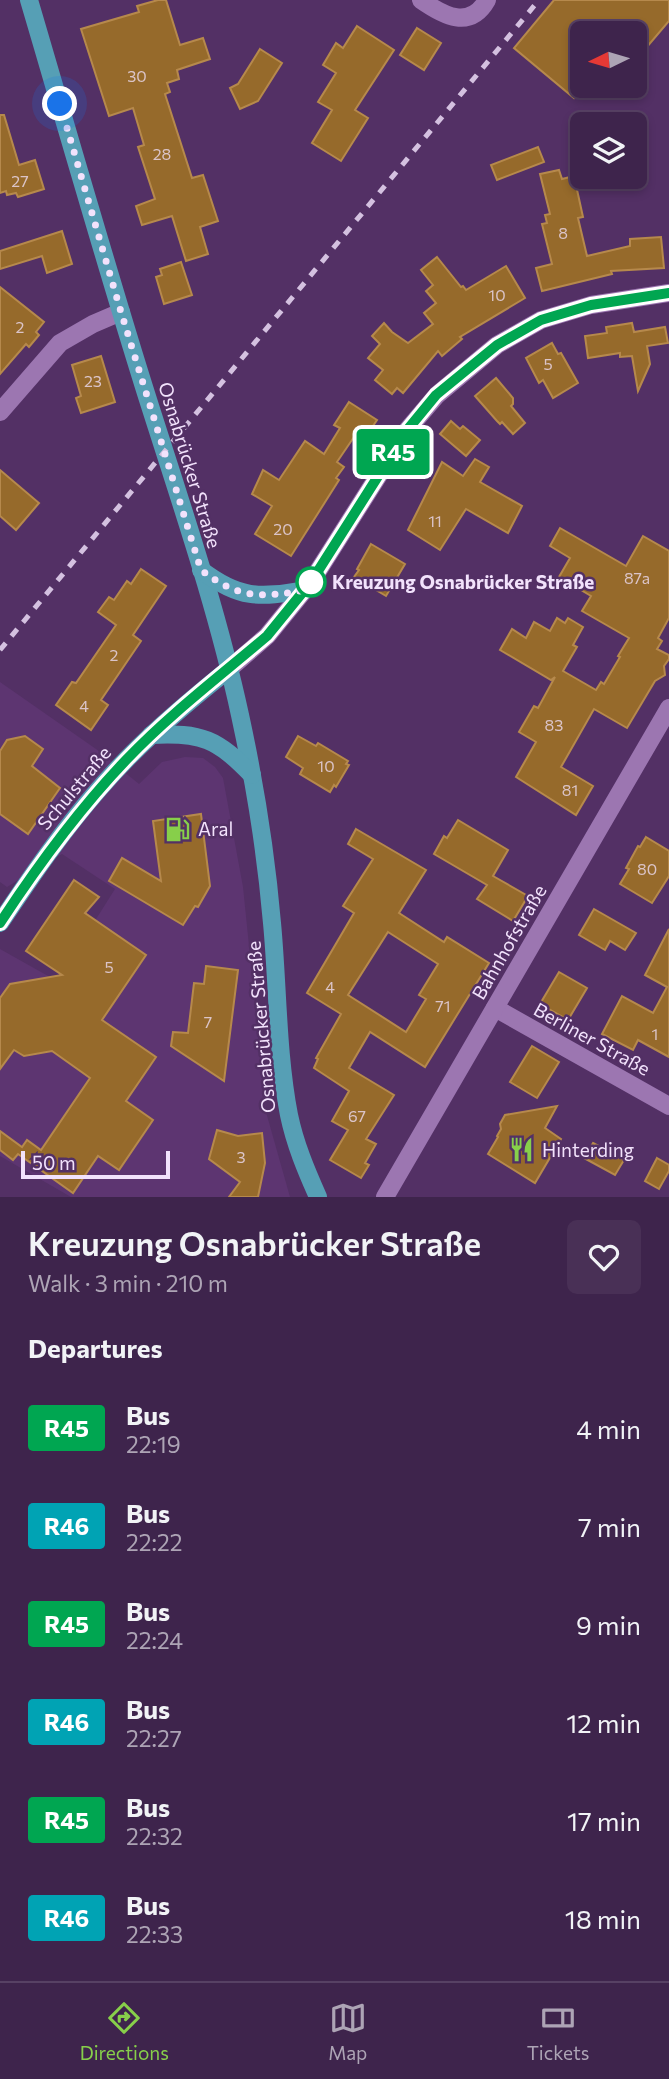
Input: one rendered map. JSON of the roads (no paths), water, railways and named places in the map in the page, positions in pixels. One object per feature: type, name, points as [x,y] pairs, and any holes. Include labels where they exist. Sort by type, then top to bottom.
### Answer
[{"type":"main road","name":"Osnabrücker Straße","points":[[29,0],[229,668],[252,775],[265,858],[284,1083],[301,1158],[318,1197]]},
{"type":"main road","points":[[201,570],[218,583],[252,596],[305,590]]},
{"type":"main road","name":"Schulstraße","points":[[0,923],[30,877],[98,789],[151,735],[229,668]]},
{"type":"main road","points":[[151,735],[178,733],[198,736],[231,753],[252,775]]},
{"type":"street","points":[[421,0],[448,17],[462,18],[477,13],[487,0]]},
{"type":"street","points":[[229,668],[267,636],[305,590],[408,429],[436,395],[497,345],[541,320],[591,305],[669,293]]},
{"type":"street","points":[[0,412],[60,343],[121,312]]},
{"type":"street","name":"Bahnhofstraße","points":[[386,1197],[669,708]]},
{"type":"street","name":"Berliner Straße","points":[[495,1008],[669,1106]]},
{"type":"railway","points":[[0,650],[539,0]]},
{"type":"place","name":"Kreuzung Osnabrücker Straße","points":[[311,582]]},
{"type":"place","name":"Aral","points":[[178,829]]},
{"type":"place","name":"Hinterding","points":[[522,1150]]}]
